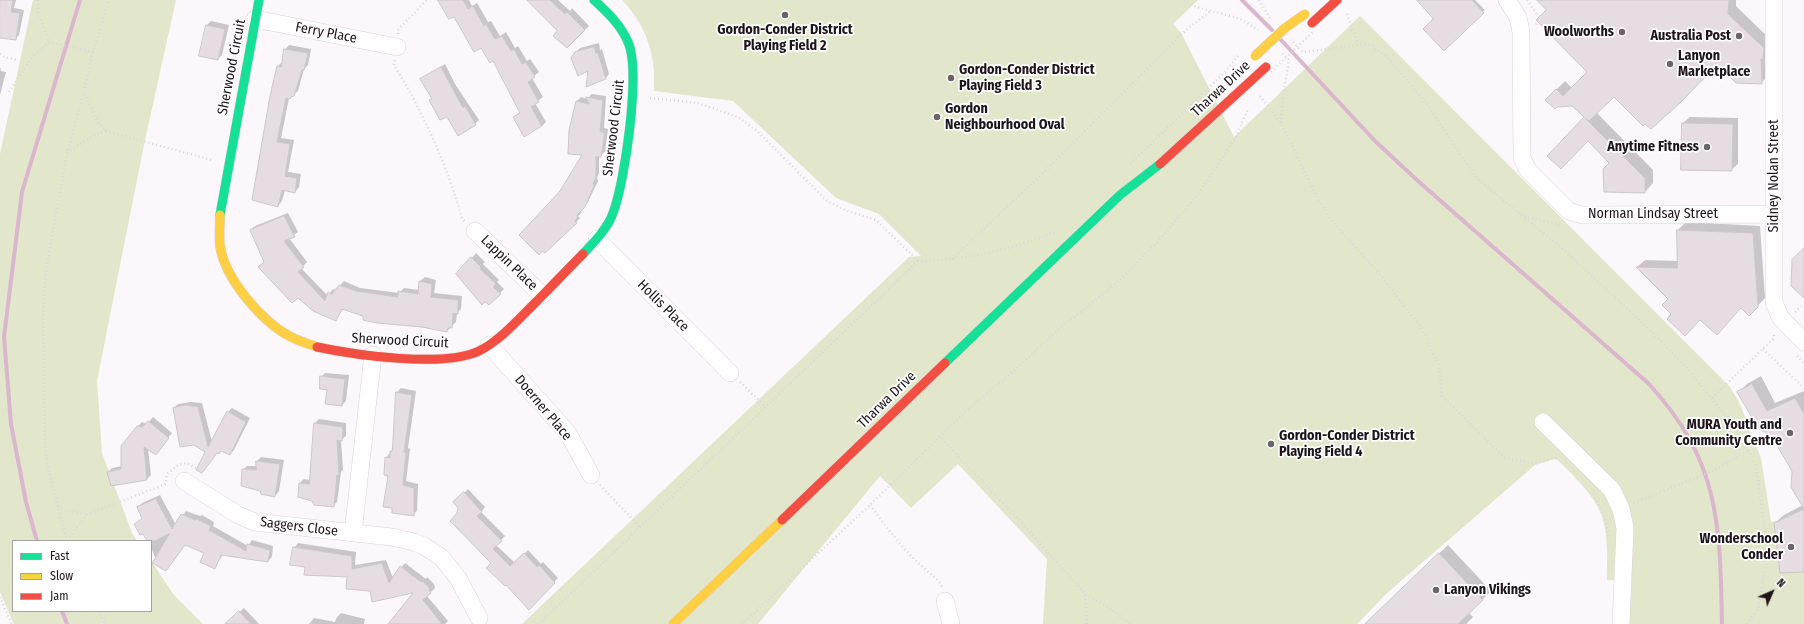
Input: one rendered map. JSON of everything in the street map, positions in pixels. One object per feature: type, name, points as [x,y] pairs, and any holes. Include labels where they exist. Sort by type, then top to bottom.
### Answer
[{"type":"street","name":"Sherwood Circuit","points":[[259,0],[220,208],[220,246],[227,269],[239,289],[269,321],[291,336],[317,347],[345,353],[437,360],[458,358],[489,345],[506,332],[597,239],[613,214],[621,185],[634,86],[634,71],[629,43],[624,34],[612,17],[594,0]]},
{"type":"street","points":[[1312,26],[1337,0]]},
{"type":"street","name":"Sidney Nolan Street","points":[[1774,0],[1774,302],[1780,317],[1798,346]]},
{"type":"street","name":"Norman Lindsay Street","points":[[1506,2],[1518,17],[1521,32],[1522,158],[1528,170],[1569,211],[1582,215],[1774,214]]},
{"type":"street","name":"Tharwa Drive","points":[[1252,59],[1285,28],[1313,7]]},
{"type":"street","name":"Ferry Place","points":[[255,19],[397,47]]},
{"type":"street","name":"Tharwa Drive","points":[[1120,195],[1156,168],[1269,67]]},
{"type":"street","name":"Tharwa Drive","points":[[673,624],[1120,195],[1149,160]]},
{"type":"street","name":"Lappin Place","points":[[476,231],[542,295]]},
{"type":"street","name":"Hollis Place","points":[[597,239],[730,372]]},
{"type":"street","name":"Doerner Place","points":[[489,345],[568,433],[591,475]]},
{"type":"street","name":"Saggers Close","points":[[353,533],[373,355]]},
{"type":"street","points":[[1543,422],[1612,490],[1621,509],[1625,528],[1621,624]]},
{"type":"street","name":"Saggers Close","points":[[184,481],[238,515],[255,522],[392,536],[424,546],[442,558],[458,578],[479,618]]},
{"type":"street","points":[[945,601],[951,624]]},
{"type":"path","points":[[37,0],[38,12],[49,42]]},
{"type":"path","points":[[68,540],[58,506],[45,446],[43,314],[46,270],[67,153],[84,92],[93,52],[109,0]]},
{"type":"path","points":[[427,0],[398,30],[394,65],[404,82],[437,150],[462,219],[476,231]]},
{"type":"path","points":[[1184,0],[1193,7],[1238,18],[1263,33]]},
{"type":"path","points":[[1259,0],[1275,24]]},
{"type":"path","points":[[1527,0],[1539,17],[1536,28]]},
{"type":"path","points":[[1345,10],[1358,44]]},
{"type":"path","points":[[951,259],[1043,173],[1188,28],[1210,12]]},
{"type":"path","points":[[1266,78],[1269,67],[1312,26]]},
{"type":"path","points":[[1290,40],[1304,52],[1358,44],[1373,46],[1387,57],[1430,108],[1464,160],[1480,181],[1564,250],[1653,333],[1684,365],[1741,434],[1750,450],[1759,480],[1767,560],[1758,609],[1747,624]]},
{"type":"path","points":[[49,42],[93,52]]},
{"type":"path","points":[[9,92],[31,58],[49,42]]},
{"type":"path","points":[[0,54],[4,57],[18,60]]},
{"type":"path","points":[[1127,166],[1225,72],[1239,55]]},
{"type":"path","points":[[1281,123],[1283,97],[1288,75]]},
{"type":"path","points":[[84,92],[97,122],[106,131],[228,165]]},
{"type":"path","points":[[1259,94],[1281,123],[1314,192],[1331,220],[1382,277],[1419,325],[1439,365],[1442,396],[1505,458],[1532,463],[1555,457],[1559,458]]},
{"type":"path","points":[[642,97],[698,103],[738,117],[756,130],[827,201],[845,210],[876,220],[918,261]]},
{"type":"path","points":[[742,624],[870,505],[939,436],[1061,327],[1116,284],[1161,238],[1196,197],[1235,139],[1250,102]]},
{"type":"path","points":[[67,153],[96,134],[106,131]]},
{"type":"path","points":[[1523,216],[1565,226]]},
{"type":"path","points":[[539,624],[918,261],[951,259],[1006,249],[1057,231]]},
{"type":"path","points":[[1712,398],[1774,339],[1774,332],[1779,337]]},
{"type":"path","points":[[1798,346],[1804,363]]},
{"type":"path","points":[[1763,349],[1804,388]]},
{"type":"path","points":[[730,372],[766,407]]},
{"type":"path","points":[[939,436],[1021,522],[1085,594],[1108,607],[1131,624]]},
{"type":"path","points":[[1499,451],[1502,448]]},
{"type":"path","points":[[1621,509],[1710,472],[1750,450]]},
{"type":"path","points":[[69,540],[76,528],[88,514],[166,484],[167,474],[178,465],[186,462],[199,470],[209,481]]},
{"type":"path","points":[[591,475],[640,527]]},
{"type":"path","points":[[1591,492],[1604,516],[1610,543]]},
{"type":"path","points":[[870,505],[889,531],[924,568],[939,581],[945,601]]},
{"type":"path","points":[[58,506],[67,511],[88,514]]},
{"type":"path","points":[[1085,594],[1087,624]]},
{"type":"path","points":[[0,597],[12,624]]},
{"type":"path","points":[[98,612],[106,624]]},
{"type":"green space","points":[[33,0],[176,0],[145,140],[97,381],[102,453],[132,533],[136,540],[12,540],[12,612],[152,612],[152,562],[174,595],[203,624],[14,624],[0,592],[0,154]]},
{"type":"green space","points":[[622,0],[1198,0],[1173,24],[1181,33],[1234,137],[1360,16],[1730,387],[1740,404],[1761,458],[1771,522],[1784,520],[1804,509],[1804,624],[1629,624],[1631,581],[1607,580],[1607,540],[1605,525],[1600,512],[1585,489],[1558,460],[1555,459],[1535,465],[1386,594],[1357,624],[1043,624],[1047,559],[958,464],[911,508],[880,476],[758,624],[522,624],[909,257],[921,256],[879,214],[836,198],[733,101],[654,91],[653,66],[648,42],[638,20]]},
{"type":"building","points":[[0,0],[13,0],[11,12],[20,13],[16,40],[0,38]]},
{"type":"building","points":[[438,0],[463,0],[468,9],[473,6],[484,26],[486,24],[495,39],[502,36],[511,51],[514,49],[522,64],[526,62],[535,77],[528,82],[539,102],[531,107],[542,126],[524,137],[513,117],[520,113],[493,61],[490,63],[481,48],[474,52],[454,17],[449,19]]},
{"type":"building","points":[[527,0],[550,0],[565,14],[567,12],[585,30],[567,48],[553,36],[557,31]]},
{"type":"building","points":[[1417,0],[1472,0],[1484,13],[1444,51],[1423,29],[1433,19]]},
{"type":"building","name":"Lanyon Marketplace","points":[[1537,0],[1729,0],[1728,14],[1764,48],[1763,59],[1761,59],[1762,84],[1736,83],[1722,69],[1715,77],[1710,72],[1680,103],[1651,129],[1645,124],[1643,126],[1614,97],[1589,121],[1585,118],[1645,178],[1645,193],[1604,192],[1603,169],[1609,163],[1588,141],[1561,169],[1547,156],[1584,117],[1572,106],[1557,107],[1555,109],[1545,100],[1556,89],[1563,96],[1587,72],[1536,20],[1546,10]]},
{"type":"building","points":[[206,25],[225,29],[218,60],[199,56]]},
{"type":"building","points":[[594,47],[596,53],[598,53],[606,79],[586,87],[588,71],[578,76],[571,58],[575,52]]},
{"type":"building","points":[[284,49],[308,53],[304,70],[302,70],[294,96],[290,99],[286,98],[277,142],[290,144],[285,176],[297,178],[295,193],[282,190],[278,207],[252,200],[270,96],[277,66],[281,67]]},
{"type":"building","points":[[441,67],[463,108],[465,106],[476,125],[458,136],[447,117],[440,120],[429,100],[432,99],[420,79]]},
{"type":"building","points":[[586,97],[603,100],[600,132],[605,132],[601,157],[596,157],[596,178],[593,183],[594,186],[585,207],[577,215],[578,217],[575,221],[577,223],[545,253],[542,251],[539,255],[519,235],[560,191],[582,155],[568,154],[569,130],[576,101],[589,104]]},
{"type":"building","name":"Anytime Fitness","points":[[1682,123],[1733,124],[1732,171],[1681,170]]},
{"type":"building","points":[[284,216],[295,237],[284,241],[304,267],[298,272],[325,301],[328,292],[332,294],[339,285],[356,291],[398,297],[398,291],[418,294],[419,281],[432,284],[431,297],[458,300],[458,314],[453,313],[452,328],[448,328],[447,332],[422,327],[377,323],[363,320],[363,316],[342,309],[336,321],[313,311],[298,298],[292,303],[258,267],[264,262],[250,230]]},
{"type":"building","points":[[1677,230],[1753,233],[1758,307],[1749,316],[1741,308],[1717,335],[1700,320],[1685,336],[1667,319],[1671,314],[1662,305],[1668,299],[1636,267],[1677,268]]},
{"type":"building","points":[[1804,248],[1804,298],[1791,286],[1792,260]]},
{"type":"building","points":[[471,257],[481,267],[480,269],[496,284],[493,287],[501,294],[489,305],[485,302],[482,305],[456,274]]},
{"type":"building","points":[[320,376],[345,379],[342,406],[325,404],[327,390],[320,389]]},
{"type":"building","points":[[1752,384],[1767,411],[1795,398],[1804,414],[1804,509],[1791,487],[1792,471],[1772,437],[1758,428],[1737,392]]},
{"type":"building","points":[[396,392],[412,395],[404,452],[406,453],[403,485],[414,488],[414,516],[392,513],[392,508],[383,507],[388,476],[384,475],[385,457],[390,458],[390,451],[392,451]]},
{"type":"building","points":[[186,405],[198,407],[208,447],[227,411],[246,422],[230,455],[221,451],[219,454],[217,453],[202,473],[196,470],[205,452],[194,445],[180,447],[173,408]]},
{"type":"building","points":[[148,421],[169,438],[156,455],[144,447],[147,480],[111,486],[107,472],[121,469],[121,446],[137,426],[142,427]]},
{"type":"building","points":[[314,423],[343,427],[342,441],[337,440],[339,475],[337,475],[334,507],[314,505],[312,501],[298,497],[299,483],[309,484]]},
{"type":"building","points":[[256,461],[280,464],[275,497],[261,494],[260,491],[241,486],[242,469],[256,470]]},
{"type":"building","points":[[464,492],[482,512],[477,516],[502,541],[493,549],[510,566],[524,553],[537,567],[539,565],[555,583],[529,610],[506,585],[505,586],[486,568],[491,563],[450,521],[457,513],[458,508],[453,502]]},
{"type":"building","points":[[156,499],[172,529],[181,514],[195,520],[197,519],[211,526],[209,530],[246,551],[247,544],[270,550],[268,562],[221,555],[215,569],[200,562],[204,553],[185,545],[166,571],[152,563],[170,533],[155,541],[146,540],[143,534],[140,535],[134,524],[142,519],[137,507]]},
{"type":"building","name":"Wonderschool Conder","points":[[1804,509],[1804,572],[1780,573],[1774,523]]},
{"type":"building","points":[[293,547],[352,556],[352,569],[382,563],[389,583],[400,566],[421,582],[423,581],[430,589],[431,593],[423,600],[442,624],[388,624],[413,593],[372,602],[370,591],[346,589],[347,577],[304,575],[305,567],[290,565]]},
{"type":"building","name":"Lanyon Vikings","points":[[1439,553],[1483,600],[1458,624],[1365,624]]},
{"type":"building","points":[[239,611],[251,624],[225,624]]},
{"type":"waterway","points":[[37,540],[26,502],[11,424],[4,337],[22,192],[80,0]]},
{"type":"waterway","points":[[1242,0],[1272,30]]},
{"type":"waterway","points":[[1281,40],[1375,141],[1418,181],[1648,383],[1672,412],[1690,440],[1703,467],[1711,495],[1717,524],[1720,555],[1722,624]]},
{"type":"waterway","points":[[62,612],[67,624]]},
{"type":"traffic: fast","points":[[220,215],[259,0]]},
{"type":"traffic: fast","points":[[583,254],[596,240],[611,219],[618,198],[630,127],[632,101],[632,56],[628,42],[618,24],[594,0]]},
{"type":"traffic: fast","points":[[945,363],[1120,195],[1160,164]]},
{"type":"traffic: slow","points":[[1255,56],[1285,28],[1305,14]]},
{"type":"traffic: slow","points":[[220,215],[220,246],[223,259],[229,272],[246,298],[268,321],[280,330],[294,338],[317,347]]},
{"type":"traffic: slow","points":[[673,624],[782,520]]},
{"type":"traffic: jam","points":[[1312,23],[1337,0]]},
{"type":"traffic: jam","points":[[1160,164],[1266,67]]},
{"type":"traffic: jam","points":[[317,347],[376,356],[422,359],[444,359],[464,356],[479,351],[507,331],[583,254]]},
{"type":"traffic: jam","points":[[782,520],[945,363]]},
{"type":"place","name":"Gordon-Conder District Playing Field 2","points":[[785,15]]},
{"type":"place","name":"Woolworths","points":[[1622,32]]},
{"type":"place","name":"Australia Post","points":[[1739,36]]},
{"type":"place","name":"Lanyon Marketplace","points":[[1670,64]]},
{"type":"place","name":"Gordon-Conder District Playing Field 3","points":[[951,78]]},
{"type":"place","name":"Gordon Neighbourhood Oval","points":[[937,117]]},
{"type":"place","name":"Anytime Fitness","points":[[1707,147]]},
{"type":"place","name":"MURA Youth and Community Centre","points":[[1790,433]]},
{"type":"place","name":"Gordon-Conder District Playing Field 4","points":[[1271,444]]},
{"type":"place","name":"Wonderschool Conder","points":[[1791,547]]},
{"type":"place","name":"Lanyon Vikings","points":[[1436,590]]}]
